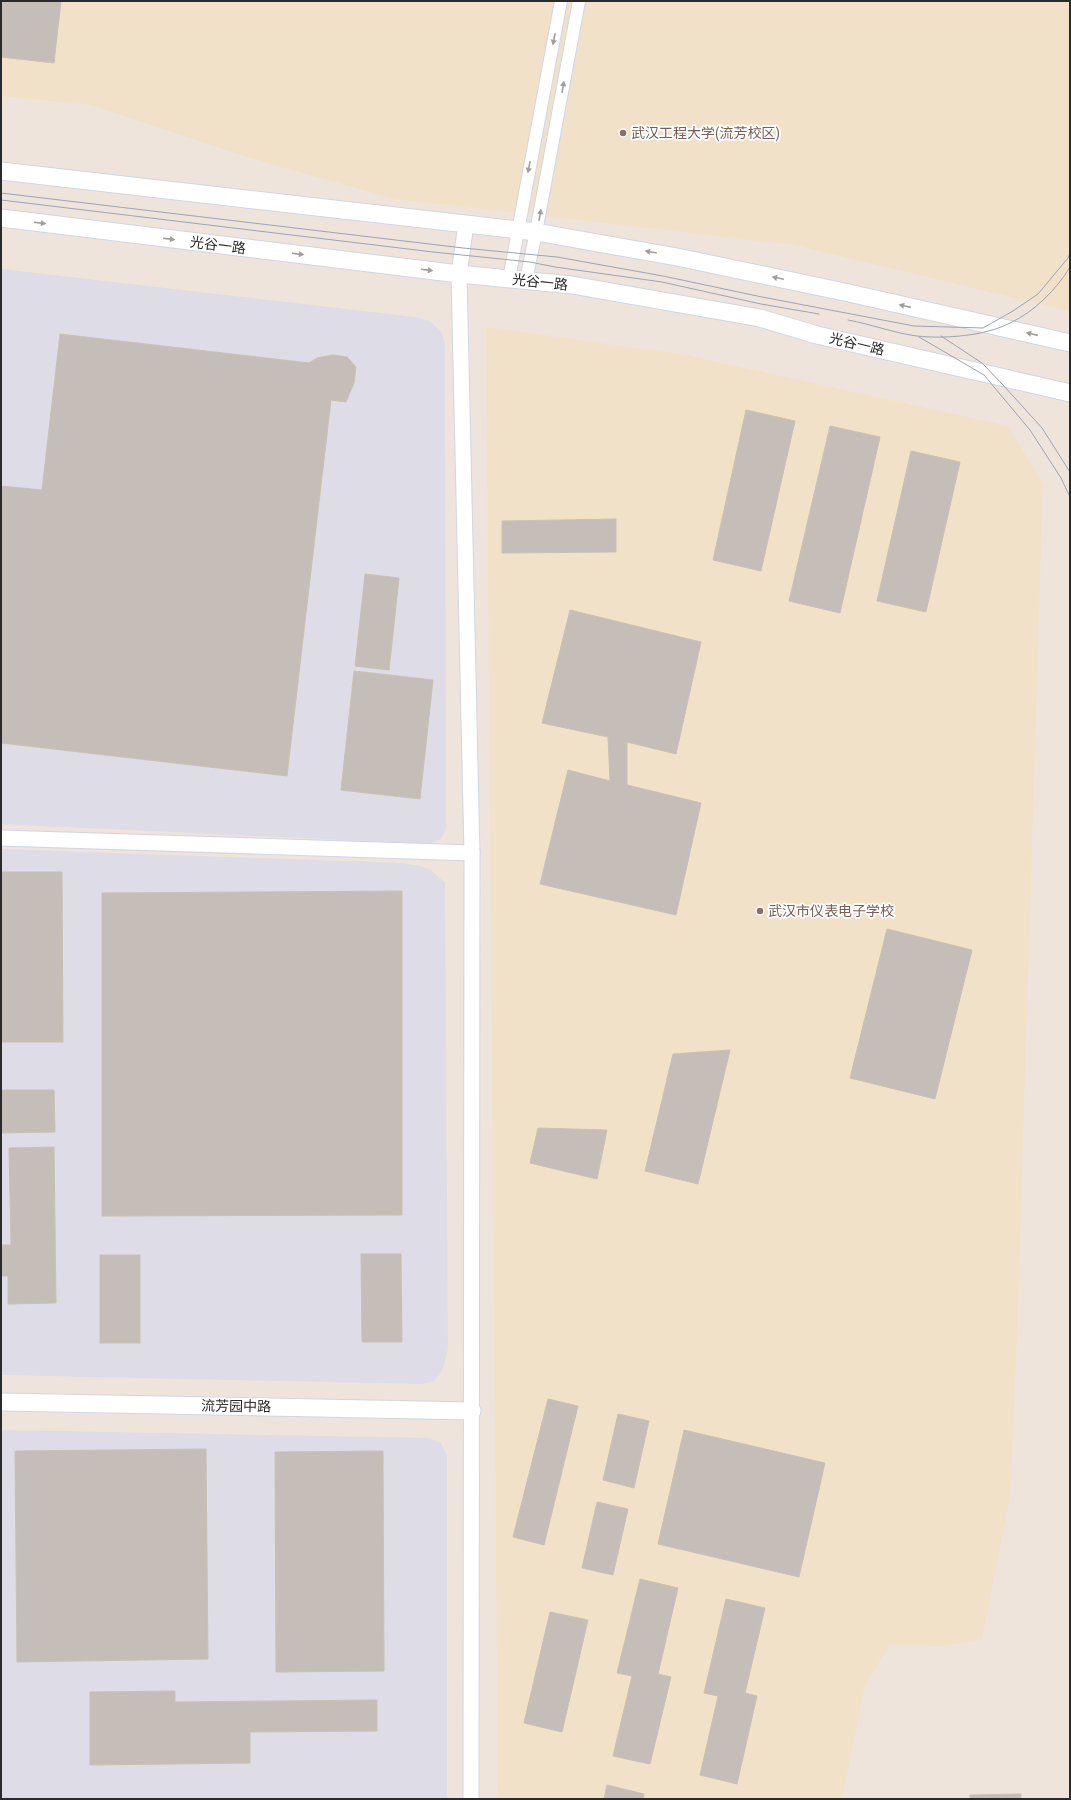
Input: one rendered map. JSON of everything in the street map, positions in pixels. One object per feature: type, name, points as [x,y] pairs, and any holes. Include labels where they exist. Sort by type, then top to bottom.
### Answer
[{"type":"main road","points":[[1,171],[466,224],[517,228],[677,257],[849,293],[1070,343]]},
{"type":"main road","name":"光谷一路","points":[[1,218],[459,274],[572,285],[760,318],[818,334],[1070,393]]},
{"type":"main road","name":"流芳园中路","points":[[1,1402],[472,1411]]},
{"type":"street","points":[[509,278],[517,228],[561,1]]},
{"type":"street","points":[[526,280],[579,1]]},
{"type":"street","points":[[466,224],[459,274],[472,854],[470,1799]]},
{"type":"street","points":[[1,838],[472,854]]},
{"type":"shaded area","name":"武汉工程大学(流芳校区)","points":[[1,1],[1070,1],[1069,311],[794,245],[395,199],[260,161],[91,105],[1,96]]},
{"type":"shaded area","points":[[1,269],[415,317],[430,321],[442,333],[445,345],[446,829],[441,839],[429,844],[1,824]]},
{"type":"shaded area","name":"武汉市仪表电子学校","points":[[486,327],[686,355],[1008,426],[1043,484],[1017,1338],[1010,1496],[982,1639],[944,1646],[890,1645],[865,1685],[842,1799],[498,1799]]},
{"type":"shaded area","points":[[1,849],[402,863],[420,866],[431,870],[445,883],[448,1349],[444,1365],[440,1374],[434,1381],[421,1384],[1,1375]]},
{"type":"shaded area","points":[[1,1430],[429,1438],[441,1443],[447,1456],[447,1799],[1,1799]]},
{"type":"building","points":[[1,1],[61,1],[54,63],[1,57]]},
{"type":"building","points":[[60,334],[309,363],[317,358],[333,355],[347,357],[356,367],[354,383],[346,402],[331,400],[287,776],[1,743],[1,486],[42,490]]},
{"type":"building","points":[[746,410],[795,421],[761,571],[713,560]]},
{"type":"building","points":[[830,426],[880,437],[840,613],[789,601]]},
{"type":"building","points":[[911,451],[960,462],[926,612],[877,601]]},
{"type":"building","points":[[616,519],[616,552],[502,553],[502,521]]},
{"type":"building","points":[[365,574],[399,578],[389,670],[355,666]]},
{"type":"building","points":[[570,610],[701,642],[676,754],[627,742],[627,785],[701,803],[676,915],[540,884],[568,770],[610,781],[608,737],[542,723]]},
{"type":"building","points":[[354,671],[433,680],[420,799],[341,790]]},
{"type":"building","points":[[1,872],[62,872],[63,1042],[1,1042]]},
{"type":"building","points":[[402,891],[402,1215],[102,1216],[102,893]]},
{"type":"building","points":[[887,929],[972,950],[935,1099],[850,1078]]},
{"type":"building","points":[[730,1050],[698,1184],[645,1171],[673,1054]]},
{"type":"building","points":[[1,1090],[54,1090],[55,1132],[1,1133]]},
{"type":"building","points":[[538,1128],[607,1130],[597,1179],[530,1163]]},
{"type":"building","points":[[54,1147],[56,1303],[8,1304],[8,1276],[1,1276],[1,1245],[11,1245],[9,1148]]},
{"type":"building","points":[[361,1254],[401,1254],[402,1342],[362,1342]]},
{"type":"building","points":[[100,1255],[140,1255],[140,1343],[100,1343]]},
{"type":"building","points":[[548,1399],[578,1406],[544,1545],[513,1537]]},
{"type":"building","points":[[618,1414],[649,1421],[634,1488],[603,1480]]},
{"type":"building","points":[[684,1430],[825,1463],[799,1577],[658,1544]]},
{"type":"building","points":[[206,1449],[208,1659],[17,1662],[15,1451]]},
{"type":"building","points":[[383,1451],[384,1671],[276,1672],[275,1452]]},
{"type":"building","points":[[597,1502],[628,1509],[613,1575],[582,1568]]},
{"type":"building","points":[[640,1579],[678,1588],[658,1674],[671,1677],[650,1764],[613,1756],[632,1676],[617,1673]]},
{"type":"building","points":[[726,1599],[765,1608],[745,1693],[757,1696],[737,1784],[700,1775],[718,1696],[704,1693]]},
{"type":"building","points":[[550,1612],[588,1620],[562,1732],[524,1723]]},
{"type":"building","points":[[175,1691],[175,1702],[377,1700],[377,1731],[250,1732],[250,1763],[90,1765],[90,1692]]},
{"type":"building","points":[[607,1785],[644,1794],[643,1799],[604,1799]]},
{"type":"building","points":[[1021,1794],[1021,1799],[970,1799],[970,1795]]},
{"type":"tram line","points":[[1,193],[463,248],[557,257],[663,276],[762,297],[914,326],[983,328],[1013,311],[1038,294],[1068,258],[1070,253]]},
{"type":"tram line","points":[[1,200],[433,252],[530,262],[662,282],[761,304],[819,314]]},
{"type":"tram line","points":[[848,320],[917,336],[952,337],[977,334],[1010,323],[1028,313],[1052,291],[1070,267]]},
{"type":"tram line","points":[[941,336],[982,363],[1004,386],[1042,428],[1070,472]]},
{"type":"tram line","points":[[919,337],[984,375],[1030,430],[1061,478],[1070,497]]},
{"type":"place","name":"武汉工程大学(流芳校区)","points":[[623,133]]},
{"type":"place","name":"武汉市仪表电子学校","points":[[760,911]]}]
